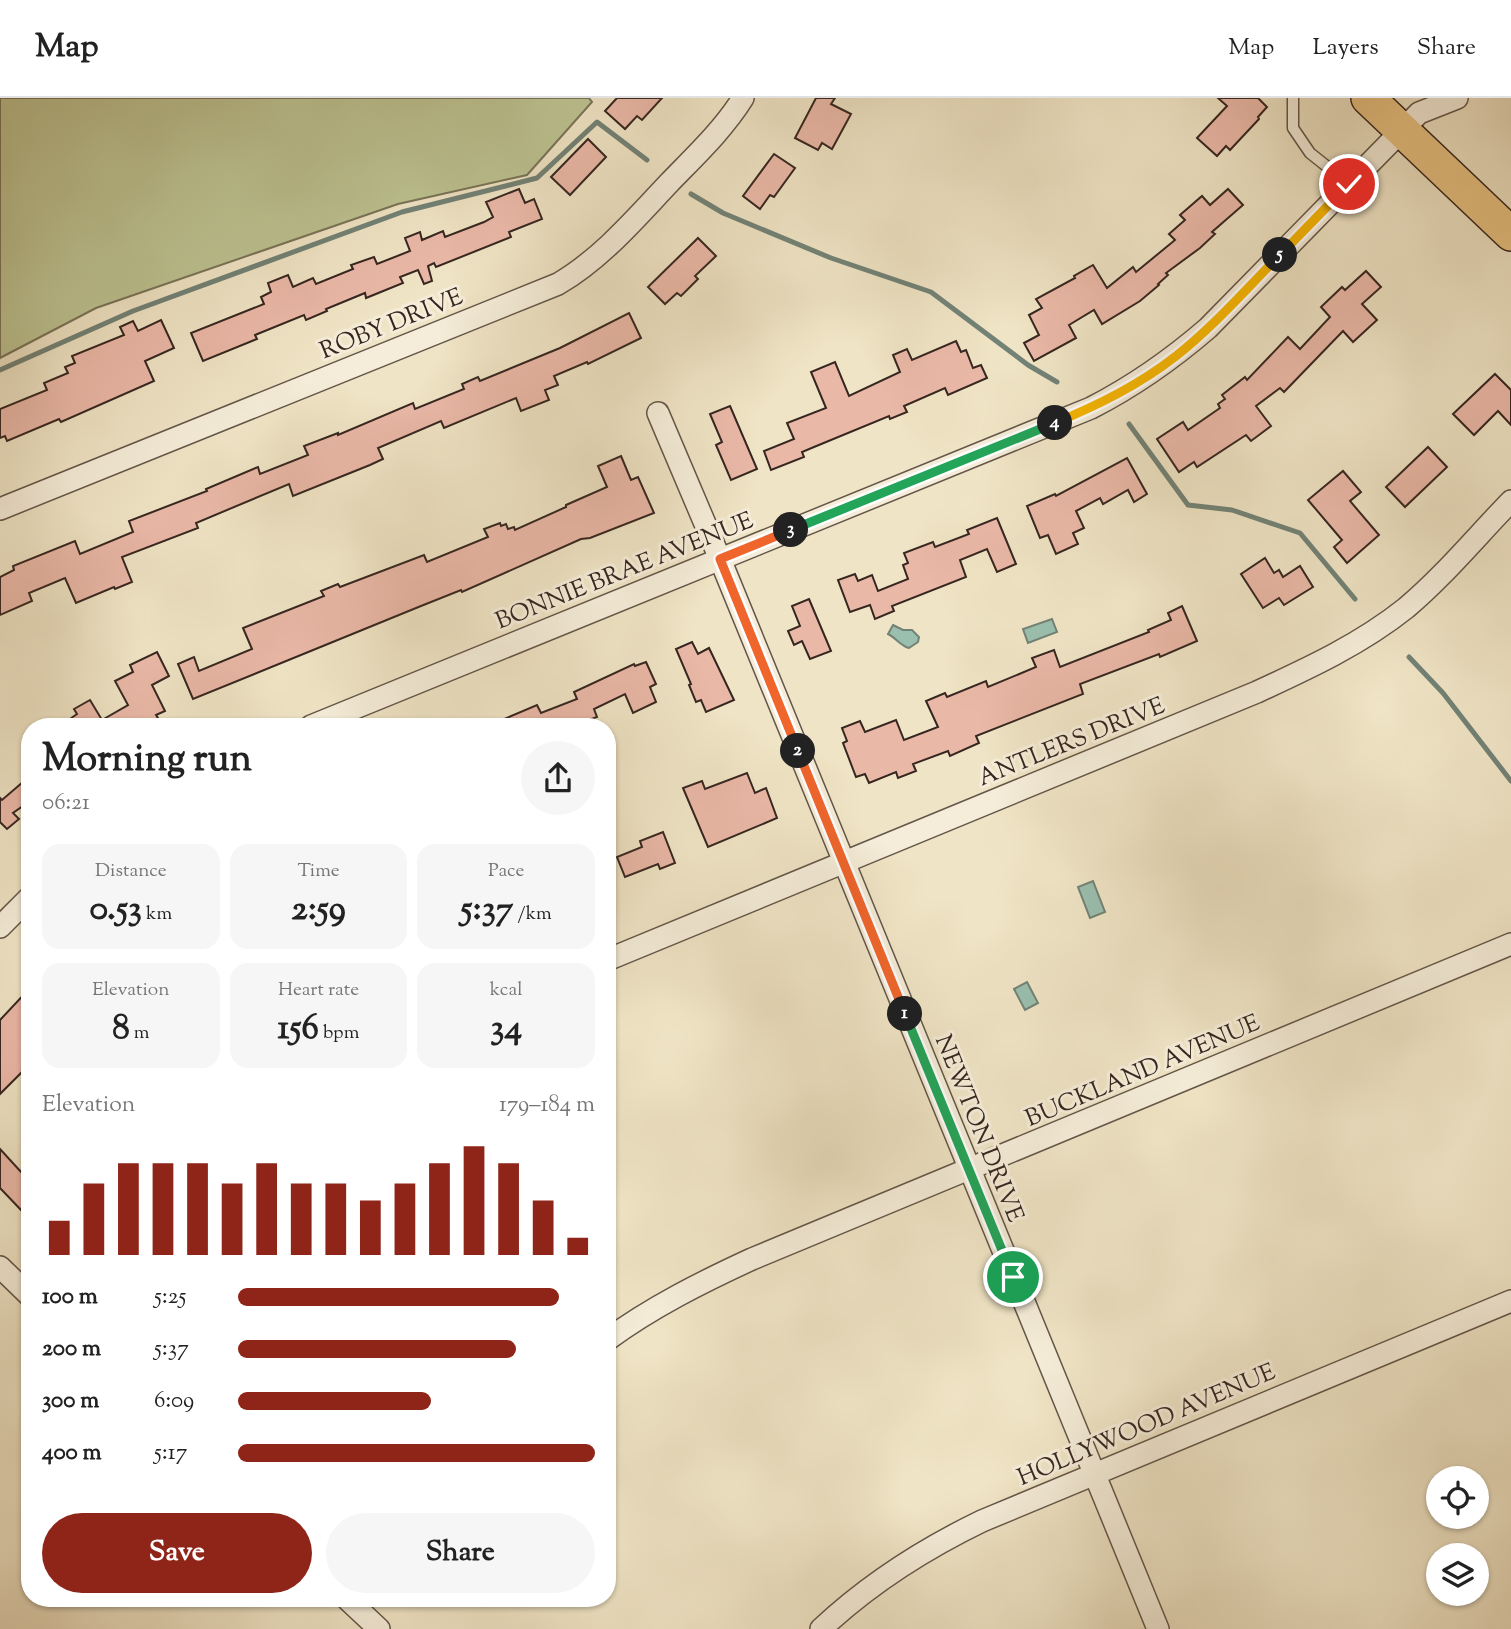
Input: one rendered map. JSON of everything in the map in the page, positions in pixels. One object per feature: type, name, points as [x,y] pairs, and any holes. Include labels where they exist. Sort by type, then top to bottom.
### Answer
[{"type":"main road","points":[[1368,98],[1511,234]]},
{"type":"street","name":"ROBY DRIVE","points":[[0,509],[558,284],[585,267],[625,230],[721,129],[743,98]]},
{"type":"street","name":"BONNIE BRAE AVENUE","points":[[331,718],[1120,394],[1175,356],[1208,328],[1419,113],[1458,98]]},
{"type":"street","name":"NEWTON DRIVE","points":[[658,413],[1158,1629]]},
{"type":"street","name":"ANTLERS DRIVE","points":[[616,956],[1257,692],[1328,660],[1407,607],[1511,501]]},
{"type":"street","points":[[0,927],[21,906]]},
{"type":"street","name":"BUCKLAND AVENUE","points":[[616,1334],[649,1312],[714,1276],[1511,944]]},
{"type":"street","points":[[0,1267],[21,1287]]},
{"type":"street","name":"HOLLYWOOD AVENUE","points":[[821,1629],[895,1569],[982,1521],[1511,1301]]},
{"type":"street","points":[[357,1607],[379,1629]]},
{"type":"lane","points":[[1293,98],[1293,128],[1310,153],[1349,184]]},
{"type":"shaded area","points":[[0,98],[589,98],[592,102],[527,175],[398,204],[96,308],[0,358]]},
{"type":"shaded area","points":[[1052,619],[1057,632],[1028,643],[1023,629]]},
{"type":"shaded area","points":[[893,625],[903,630],[912,630],[919,637],[918,642],[909,648],[903,646],[888,634]]},
{"type":"shaded area","points":[[1093,881],[1105,912],[1090,918],[1078,887]]},
{"type":"shaded area","points":[[1027,982],[1038,1003],[1025,1010],[1014,989]]},
{"type":"building","points":[[617,98],[662,98],[642,120],[637,116],[625,129],[605,111]]},
{"type":"building","points":[[816,98],[835,98],[831,104],[851,114],[832,149],[822,143],[818,150],[795,138]]},
{"type":"building","points":[[1218,98],[1258,98],[1267,107],[1230,150],[1226,146],[1217,156],[1197,138],[1227,106]]},
{"type":"building","points":[[588,139],[606,157],[570,195],[551,177]]},
{"type":"building","points":[[774,154],[795,168],[774,197],[770,195],[760,209],[743,196]]},
{"type":"building","points":[[519,189],[525,203],[534,199],[542,219],[509,232],[511,237],[436,267],[434,263],[428,266],[432,281],[424,284],[418,270],[400,277],[403,283],[366,298],[365,293],[306,320],[304,315],[255,335],[257,339],[203,361],[191,333],[264,304],[261,297],[271,292],[268,283],[288,275],[293,287],[313,278],[316,284],[353,269],[351,265],[374,257],[377,264],[410,251],[405,238],[420,232],[422,240],[443,231],[445,237],[484,222],[493,217],[486,202]]},
{"type":"building","points":[[1228,189],[1243,205],[1212,232],[1215,234],[1200,248],[1166,273],[1168,275],[1159,285],[1140,301],[1102,324],[1094,310],[1069,325],[1076,338],[1034,361],[1024,343],[1039,335],[1029,315],[1042,308],[1036,299],[1093,265],[1107,288],[1133,267],[1136,272],[1175,240],[1169,234],[1185,220],[1180,215],[1202,196],[1210,205]]},
{"type":"building","points":[[698,238],[716,256],[695,276],[698,279],[681,296],[677,293],[665,304],[648,287]]},
{"type":"building","points":[[1366,271],[1381,287],[1362,304],[1377,320],[1353,342],[1343,331],[1284,392],[1280,388],[1256,406],[1271,426],[1251,441],[1246,435],[1197,467],[1194,462],[1179,472],[1157,439],[1183,422],[1188,430],[1220,408],[1218,404],[1225,399],[1222,395],[1245,377],[1247,380],[1288,337],[1300,349],[1330,317],[1321,307],[1342,287],[1345,290]]},
{"type":"building","points":[[629,313],[641,338],[588,364],[587,362],[554,376],[558,385],[545,390],[549,400],[521,411],[516,398],[444,428],[441,421],[378,448],[383,459],[370,465],[293,496],[289,484],[196,523],[198,528],[122,557],[132,582],[76,603],[65,578],[29,593],[32,601],[0,615],[0,577],[14,570],[13,566],[75,541],[80,554],[133,532],[129,521],[207,491],[206,489],[258,467],[260,474],[308,455],[304,446],[338,435],[413,403],[415,409],[464,389],[462,384],[478,377],[480,381],[560,348]]},
{"type":"building","points":[[161,320],[174,348],[145,361],[154,381],[61,422],[59,419],[7,441],[5,436],[0,438],[0,409],[47,390],[44,383],[68,373],[65,367],[75,363],[72,356],[124,335],[120,327],[133,321],[138,331]]},
{"type":"building","points":[[956,341],[961,352],[966,350],[973,368],[981,365],[987,378],[948,395],[945,388],[904,406],[907,412],[890,419],[889,416],[802,452],[804,457],[771,470],[764,451],[794,439],[787,423],[826,408],[811,372],[835,362],[849,396],[900,372],[893,355],[907,349],[912,360]]},
{"type":"building","points":[[1495,374],[1511,390],[1511,425],[1498,411],[1474,435],[1453,414]]},
{"type":"building","points":[[730,406],[757,469],[731,480],[716,445],[722,442],[710,414]]},
{"type":"building","points":[[1428,447],[1447,467],[1405,507],[1386,487]]},
{"type":"building","points":[[621,456],[631,480],[638,477],[654,513],[581,539],[462,592],[461,590],[193,699],[178,664],[194,657],[199,671],[252,649],[243,628],[324,596],[321,591],[338,584],[340,587],[424,555],[427,562],[488,537],[484,529],[500,523],[501,526],[506,524],[508,529],[514,527],[515,530],[566,507],[607,487],[598,466]]},
{"type":"building","points":[[1127,458],[1147,494],[1134,502],[1128,490],[1103,504],[1100,498],[1076,511],[1084,528],[1073,533],[1078,544],[1056,554],[1048,535],[1040,538],[1027,506],[1055,494],[1056,496]]},
{"type":"building","points":[[1343,471],[1361,492],[1350,501],[1379,535],[1347,563],[1334,547],[1342,540],[1308,500]]},
{"type":"building","points":[[997,518],[1016,564],[997,572],[987,549],[960,560],[966,577],[892,606],[894,611],[875,619],[870,605],[850,612],[838,580],[855,574],[858,581],[872,575],[878,591],[908,579],[903,565],[908,563],[904,553],[933,542],[935,547],[969,534],[967,530]]},
{"type":"building","points":[[1265,558],[1274,573],[1279,570],[1283,577],[1300,566],[1313,587],[1284,605],[1279,598],[1263,608],[1241,574]]},
{"type":"building","points":[[809,599],[831,651],[810,659],[802,641],[794,645],[788,631],[800,626],[792,606]]},
{"type":"building","points":[[1182,606],[1197,641],[1160,657],[1159,654],[1080,684],[1083,694],[976,736],[979,743],[950,756],[948,751],[913,764],[916,771],[898,778],[896,772],[869,783],[865,774],[856,777],[843,743],[847,741],[842,728],[860,721],[865,732],[896,720],[904,740],[938,727],[926,701],[945,693],[947,697],[986,681],[988,687],[1036,667],[1032,658],[1054,650],[1060,667],[1149,632],[1148,630],[1171,620],[1168,613]]},
{"type":"building","points":[[692,642],[698,654],[709,648],[734,700],[706,712],[701,700],[696,702],[676,649]]},
{"type":"building","points":[[157,652],[169,676],[152,685],[165,711],[156,715],[158,718],[105,718],[128,705],[115,681],[133,672],[130,665]]},
{"type":"building","points":[[646,662],[656,684],[650,687],[656,702],[633,713],[625,694],[594,709],[597,717],[594,718],[507,718],[537,705],[541,713],[577,699],[574,692],[634,664],[635,666]]},
{"type":"building","points":[[90,700],[101,718],[71,718],[77,714],[74,709]]},
{"type":"building","points":[[747,773],[755,793],[766,788],[777,818],[708,847],[683,788],[702,781],[705,789]]},
{"type":"building","points":[[21,784],[21,807],[13,813],[19,819],[7,829],[0,822],[0,798],[2,800]]},
{"type":"building","points":[[663,832],[675,863],[660,869],[658,864],[625,877],[617,857],[642,847],[640,841]]},
{"type":"building","points":[[21,998],[21,1073],[0,1094],[0,1020]]},
{"type":"building","points":[[0,1149],[21,1172],[21,1210],[0,1188]]},
{"type":"waterway","points":[[0,370],[133,311],[402,212],[537,178],[597,122],[647,160]]},
{"type":"waterway","points":[[691,194],[723,213],[831,258],[931,292],[1028,365],[1057,382]]},
{"type":"waterway","points":[[1129,424],[1188,505],[1232,510],[1300,533],[1355,599]]},
{"type":"waterway","points":[[1409,657],[1443,693],[1511,781]]},
{"type":"route","points":[[1013,1277],[720,559],[1120,394],[1147,377],[1208,328],[1349,184]]}]
